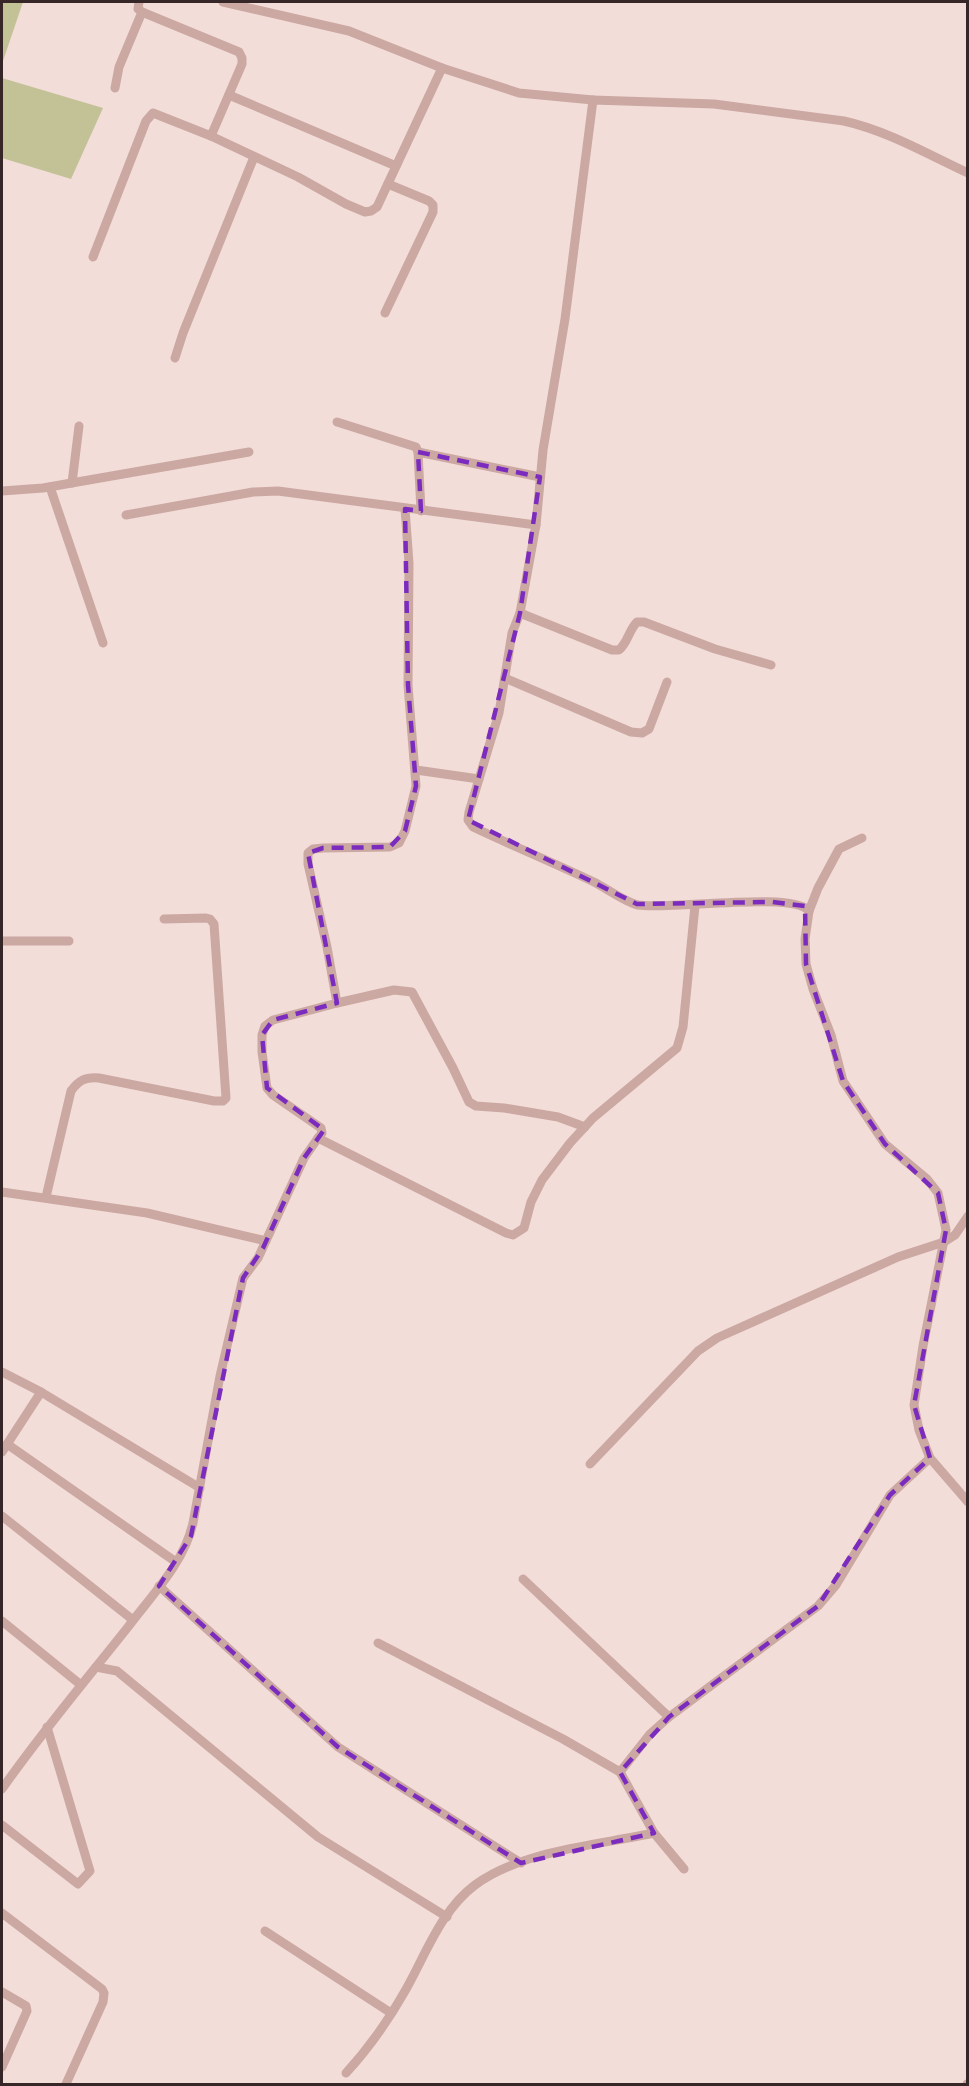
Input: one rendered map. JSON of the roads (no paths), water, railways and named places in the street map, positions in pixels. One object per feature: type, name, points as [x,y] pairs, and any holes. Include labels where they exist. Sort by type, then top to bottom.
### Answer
[{"type":"street","points":[[139,2],[138,9],[142,12],[239,52],[242,64],[211,136]]},
{"type":"street","points":[[223,2],[349,32],[442,68],[519,93],[593,100],[714,104],[863,125],[968,173]]},
{"type":"street","points":[[115,88],[119,67],[142,12]]},
{"type":"street","points":[[93,257],[149,116],[153,113],[211,136],[365,212],[377,207],[442,68]]},
{"type":"street","points":[[229,95],[396,166]]},
{"type":"street","points":[[593,100],[565,319],[543,450],[536,525],[520,613],[512,633],[499,713],[468,820],[473,826],[637,904],[695,906],[772,902],[799,904],[805,906],[809,911]]},
{"type":"street","points":[[175,358],[254,157]]},
{"type":"street","points":[[385,313],[433,212],[433,205],[429,201],[388,184]]},
{"type":"street","points":[[337,422],[416,447],[421,510]]},
{"type":"street","points":[[72,483],[79,426]]},
{"type":"street","points":[[2,491],[50,487],[249,452]]},
{"type":"street","points":[[418,452],[540,477]]},
{"type":"street","points":[[50,487],[103,643]]},
{"type":"street","points":[[126,515],[253,492],[278,491],[536,525]]},
{"type":"street","points":[[337,1003],[308,864],[308,853],[313,849],[323,848],[390,847],[399,843],[405,831],[416,786],[416,770],[408,685],[409,563],[405,509]]},
{"type":"street","points":[[520,613],[612,650],[619,650],[625,645],[637,622],[644,622],[715,649],[771,664]]},
{"type":"street","points":[[505,678],[631,732],[642,733],[649,729],[668,682]]},
{"type":"street","points":[[416,770],[479,779]]},
{"type":"street","points":[[862,837],[839,849],[818,888],[809,911],[805,939],[806,964],[813,990],[831,1035],[843,1081],[885,1144],[927,1179],[938,1193],[946,1230],[914,1405],[919,1430],[930,1458],[968,1502]]},
{"type":"street","points":[[318,1138],[513,1235],[524,1228],[531,1202],[542,1180],[570,1143],[592,1118],[677,1048],[686,1007],[695,906]]},
{"type":"street","points":[[46,1197],[71,1091],[81,1079],[99,1078],[214,1101],[224,1101],[226,1098],[214,924],[206,918],[164,919]]},
{"type":"street","points":[[2,941],[69,941]]},
{"type":"street","points":[[2,1789],[47,1727],[159,1587],[190,1536],[220,1376],[243,1278],[258,1258],[304,1158],[322,1133],[321,1128],[273,1095],[267,1088],[262,1052],[262,1035],[265,1026],[273,1020],[337,1003],[394,990],[412,992],[469,1102],[476,1106],[558,1117],[585,1126]]},
{"type":"street","points":[[2,1192],[147,1213],[266,1240]]},
{"type":"street","points":[[590,1464],[698,1351],[717,1338],[898,1257],[944,1242],[964,1229],[968,1216]]},
{"type":"street","points":[[2,1372],[41,1392],[200,1488]]},
{"type":"street","points":[[41,1392],[4,1448],[176,1562]]},
{"type":"street","points":[[620,1772],[650,1734],[669,1717],[818,1606],[836,1585],[890,1495],[930,1458]]},
{"type":"street","points":[[2,1516],[133,1620]]},
{"type":"street","points":[[523,1579],[669,1717]]},
{"type":"street","points":[[159,1587],[338,1747],[520,1863]]},
{"type":"street","points":[[2,1620],[81,1685]]},
{"type":"street","points":[[378,1643],[563,1739],[620,1772],[654,1833],[684,1869]]},
{"type":"street","points":[[96,1667],[117,1671],[318,1838],[447,1917]]},
{"type":"street","points":[[2,1825],[78,1884],[90,1870],[47,1727]]},
{"type":"street","points":[[346,2073],[383,2029],[447,1917],[456,1903],[475,1885],[520,1863],[572,1849],[654,1833]]},
{"type":"street","points":[[2,1913],[102,1989],[104,1993],[103,2002],[66,2085]]},
{"type":"street","points":[[265,1931],[391,2013]]},
{"type":"street","points":[[2,1992],[26,2006],[27,2011],[2,2067]]}]
